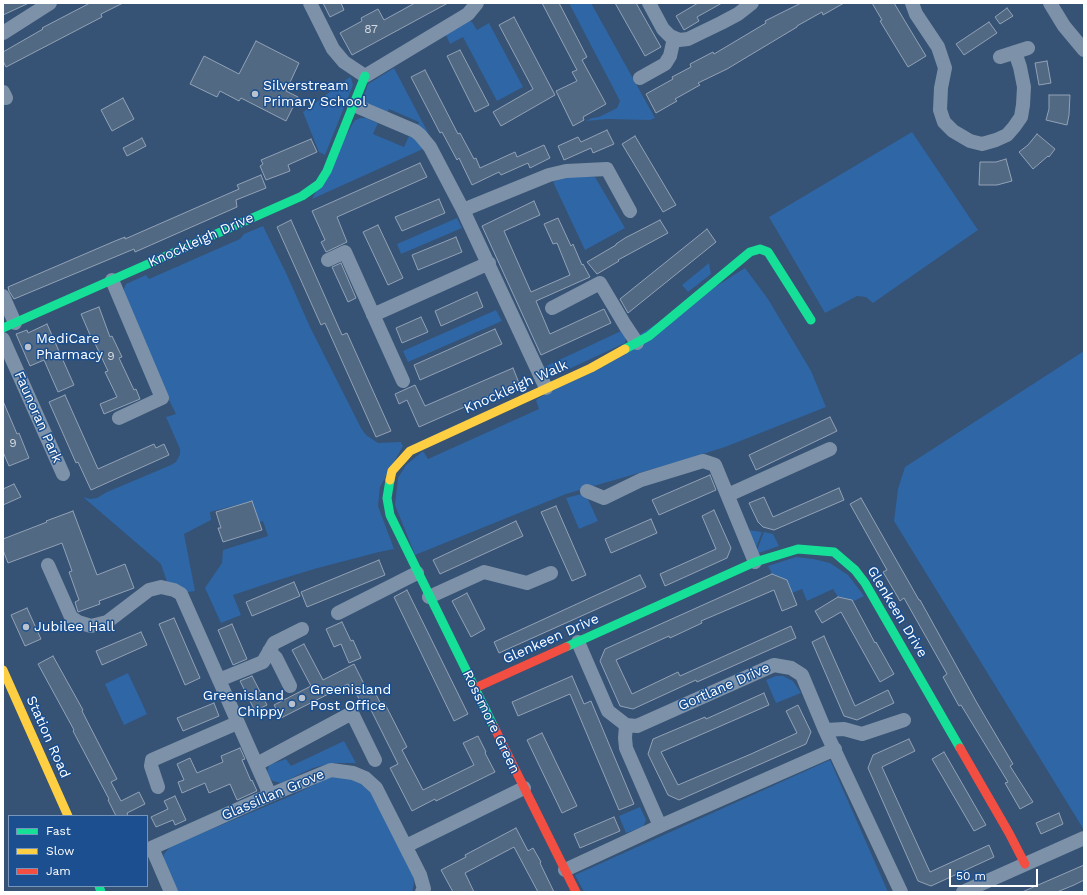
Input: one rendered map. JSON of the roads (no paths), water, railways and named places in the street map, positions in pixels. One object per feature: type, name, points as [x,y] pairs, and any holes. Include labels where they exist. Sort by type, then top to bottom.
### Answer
[{"type":"street","points":[[3,33],[50,3]]},
{"type":"street","points":[[310,3],[333,49],[344,62],[365,76],[468,14],[477,3]]},
{"type":"street","points":[[649,3],[663,29],[670,36],[679,40],[688,39],[738,14],[752,3]]},
{"type":"street","points":[[912,3],[916,14],[938,47],[945,68],[941,88],[940,110],[944,122],[953,131],[970,141],[982,144],[1007,135],[1014,128],[1021,117],[1024,87],[1020,68],[1021,50],[1000,57]]},
{"type":"street","points":[[1050,3],[1064,26],[1084,50]]},
{"type":"street","points":[[640,78],[665,64],[670,56],[674,38]]},
{"type":"street","name":"Knockleigh Drive","points":[[9,326],[302,196],[319,184],[327,171],[365,76]]},
{"type":"street","points":[[354,105],[401,124],[420,135],[430,147],[463,210],[546,388]]},
{"type":"street","points":[[463,210],[549,175],[566,171],[607,169],[630,211]]},
{"type":"street","name":"Knockleigh Walk","points":[[417,573],[390,515],[387,498],[392,471],[410,451],[591,368],[649,336],[750,252],[760,249],[768,252],[811,320]]},
{"type":"street","points":[[328,260],[345,252],[403,381]]},
{"type":"street","points":[[373,315],[488,263]]},
{"type":"street","points":[[112,280],[162,398],[119,418]]},
{"type":"street","points":[[552,308],[600,283],[637,343]]},
{"type":"street","points":[[3,296],[9,326]]},
{"type":"street","name":"Faunoran Park","points":[[3,339],[63,474]]},
{"type":"street","points":[[728,495],[830,449]]},
{"type":"street","points":[[587,492],[604,498],[641,480],[703,461],[715,465],[755,562]]},
{"type":"street","name":"Glenkeen Drive","points":[[475,688],[755,562],[798,549],[834,552],[855,570],[865,583],[1009,833],[1025,864]]},
{"type":"street","points":[[48,565],[71,617],[78,622],[91,626],[107,622],[149,590],[161,587],[181,594],[270,795]]},
{"type":"street","points":[[429,597],[484,572],[527,583],[551,573]]},
{"type":"street","points":[[338,613],[417,573]]},
{"type":"street","name":"Rossmore Green","points":[[417,573],[576,892]]},
{"type":"street","points":[[219,680],[263,662],[274,643],[302,629]]},
{"type":"street","points":[[578,642],[608,711],[626,725],[626,748],[660,826]]},
{"type":"street","points":[[269,651],[276,658],[290,686]]},
{"type":"street","name":"Gortlane Drive","points":[[626,725],[637,726],[774,664],[791,668],[802,676],[825,730],[901,892]]},
{"type":"street","name":"Station Road","points":[[3,670],[68,815]]},
{"type":"street","points":[[257,764],[352,713],[375,760]]},
{"type":"street","points":[[825,730],[844,729],[862,734],[904,720]]},
{"type":"street","points":[[158,787],[151,766],[152,760],[237,723]]},
{"type":"street","points":[[565,870],[660,826],[835,749]]},
{"type":"street","name":"Glassillan Grove","points":[[171,892],[149,849],[270,795],[331,770],[353,773],[365,778],[376,788],[420,875],[424,889],[422,892]]},
{"type":"street","points":[[406,846],[524,788]]},
{"type":"street","points":[[963,892],[1084,838]]},
{"type":"place","name":"Silverstream Primary School","points":[[255,94]]},
{"type":"place","name":"MediCare Pharmacy","points":[[28,347]]},
{"type":"place","name":"Jubilee Hall","points":[[26,627]]},
{"type":"place","name":"Greenisland Post Office","points":[[302,698]]},
{"type":"place","name":"Greenisland Chippy","points":[[292,704]]}]
